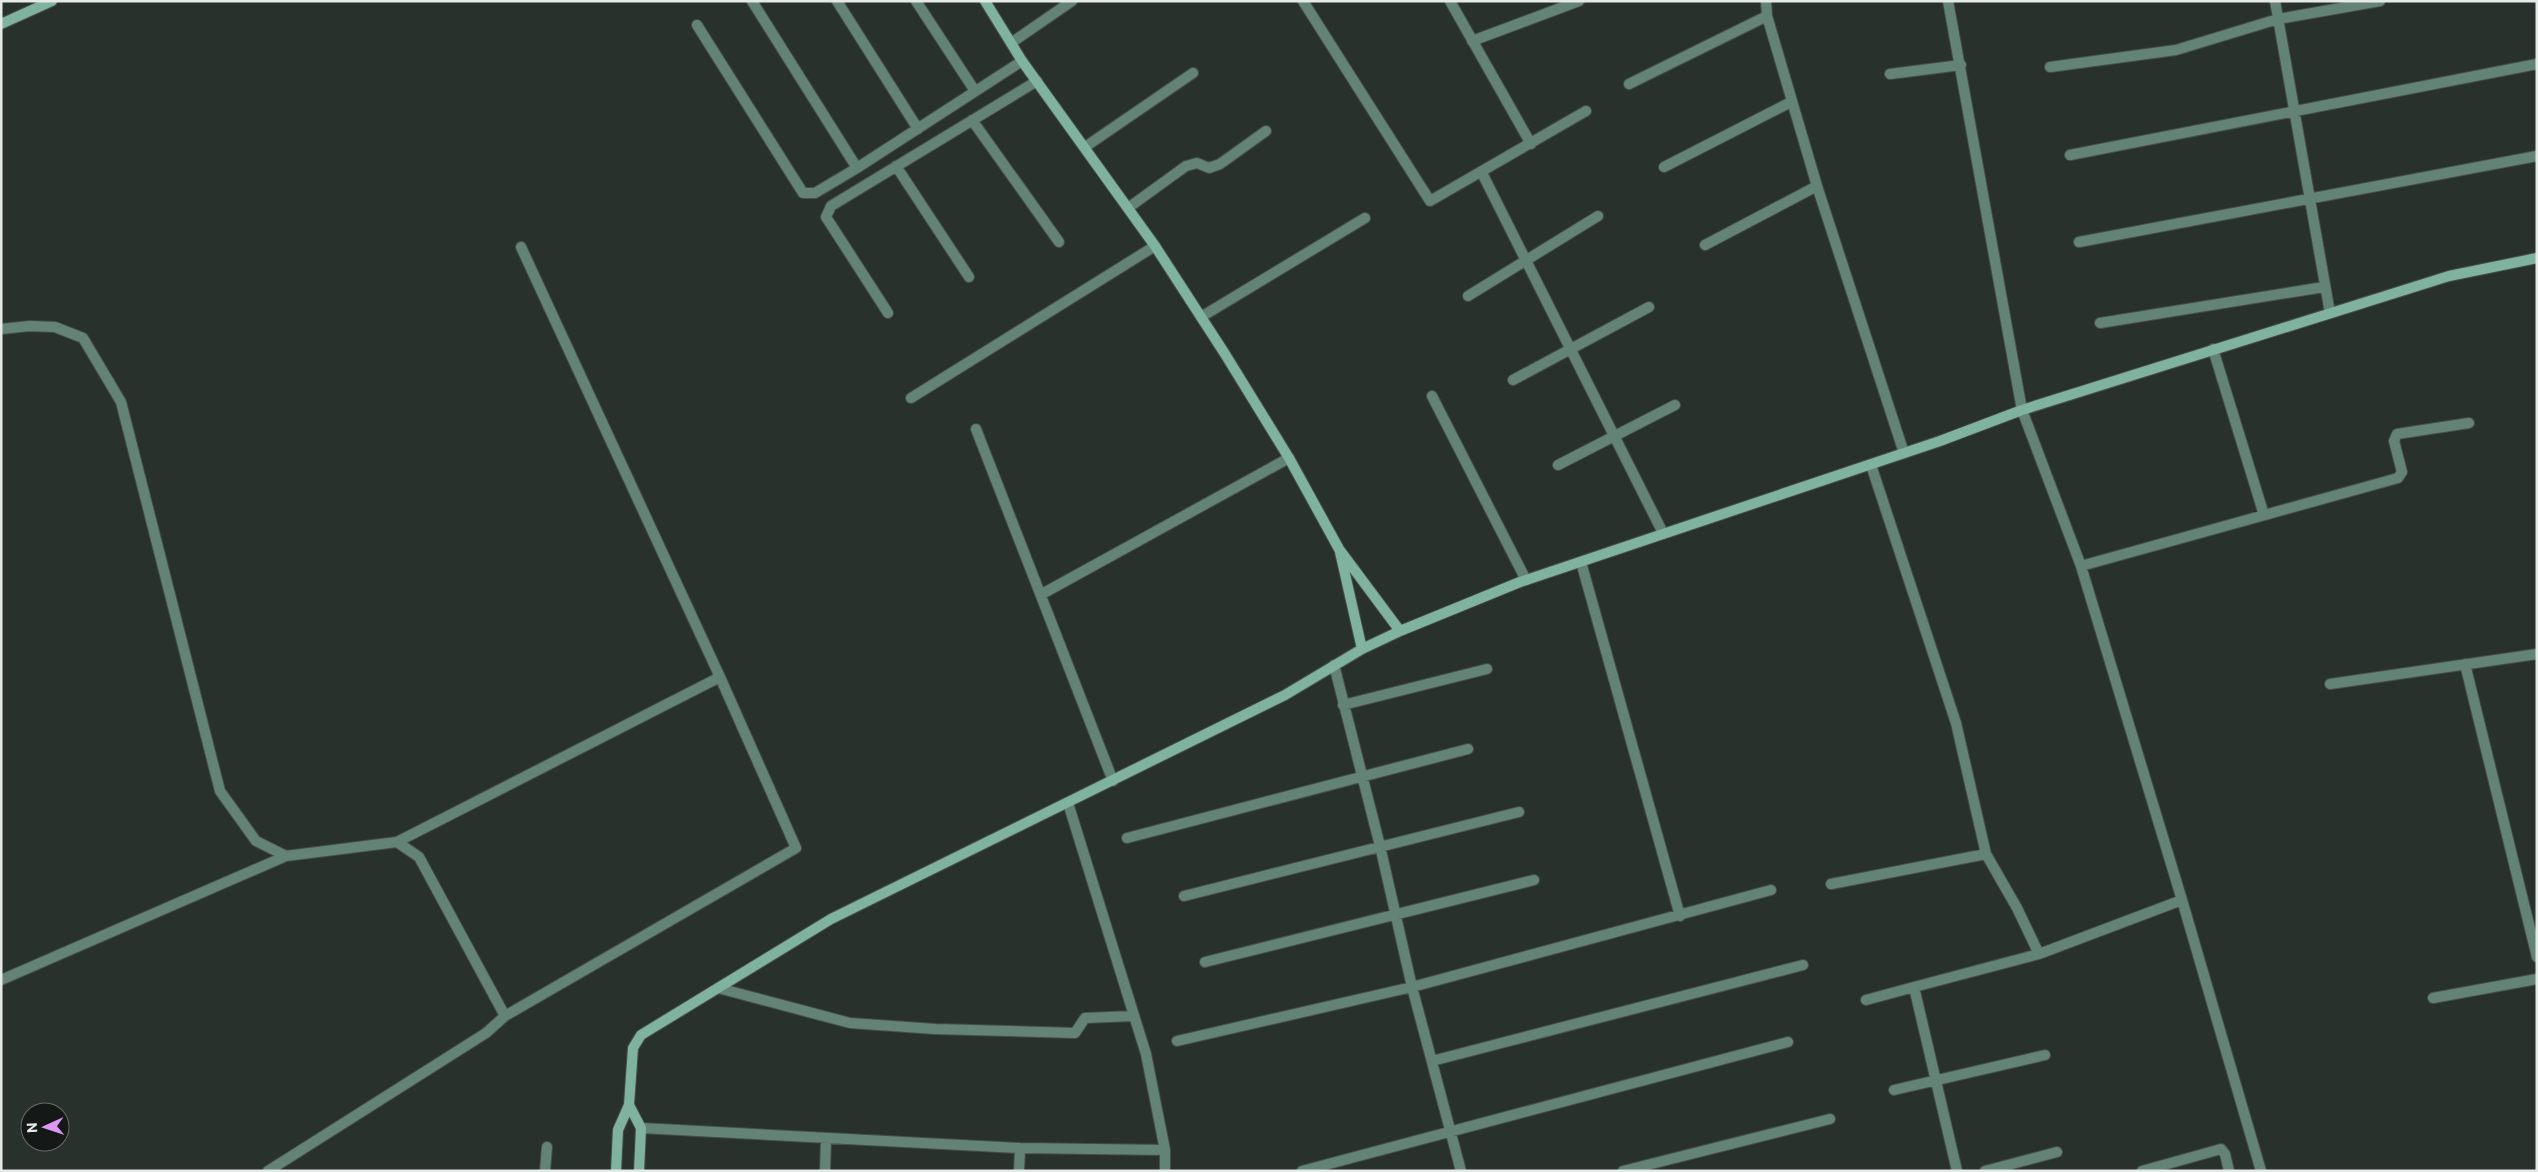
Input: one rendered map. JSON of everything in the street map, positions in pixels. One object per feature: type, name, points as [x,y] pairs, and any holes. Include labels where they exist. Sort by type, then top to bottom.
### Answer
[{"type":"street","points":[[1,24],[52,1]]},
{"type":"street","points":[[752,1],[857,168]]},
{"type":"street","points":[[837,1],[918,128]]},
{"type":"street","points":[[916,1],[975,91]]},
{"type":"street","points":[[985,1],[1022,61],[1155,246],[1289,458],[1339,549],[1400,630]]},
{"type":"street","points":[[1012,43],[1072,1]]},
{"type":"street","points":[[1303,1],[1430,201],[1482,173],[1586,110]]},
{"type":"street","points":[[1450,1],[1531,144]]},
{"type":"street","points":[[1472,40],[1579,1]]},
{"type":"street","points":[[1766,1],[1767,16],[1791,102],[1904,454]]},
{"type":"street","points":[[1948,1],[2022,410],[2081,566],[2182,900],[2261,1171]]},
{"type":"street","points":[[2275,1],[2330,313]]},
{"type":"street","points":[[2050,67],[2176,50],[2278,19],[2380,1]]},
{"type":"street","points":[[1629,84],[1767,16]]},
{"type":"street","points":[[697,26],[803,193],[815,193],[857,168],[1022,61]]},
{"type":"street","points":[[1890,74],[1960,64]]},
{"type":"street","points":[[2070,155],[2294,113],[2537,64]]},
{"type":"street","points":[[1085,147],[1193,73]]},
{"type":"street","points":[[888,313],[826,217],[832,206],[1037,81]]},
{"type":"street","points":[[1664,167],[1791,102]]},
{"type":"street","points":[[972,120],[1060,242]]},
{"type":"street","points":[[1128,208],[1186,166],[1196,162],[1209,168],[1220,164],[1266,132]]},
{"type":"street","points":[[2079,242],[2537,156]]},
{"type":"street","points":[[896,166],[969,277]]},
{"type":"street","points":[[1482,173],[1663,533]]},
{"type":"street","points":[[1704,245],[1817,186]]},
{"type":"street","points":[[1468,296],[1598,216]]},
{"type":"street","points":[[1201,317],[1365,218]]},
{"type":"street","points":[[911,398],[1155,246]]},
{"type":"street","points":[[268,1171],[486,1034],[505,1016],[796,848],[720,677],[521,247]]},
{"type":"street","points":[[616,1171],[618,1130],[629,1106],[633,1048],[641,1035],[831,919],[1285,695],[1362,649],[1400,630],[1526,580],[1904,454],[2022,410],[2449,276],[2537,258]]},
{"type":"street","points":[[2100,324],[2324,287]]},
{"type":"street","points":[[1513,380],[1649,307]]},
{"type":"street","points":[[1,329],[30,326],[55,327],[83,338],[121,402],[220,791],[256,842],[286,856]]},
{"type":"street","points":[[2213,349],[2264,515]]},
{"type":"street","points":[[1432,396],[1526,580]]},
{"type":"street","points":[[1558,465],[1675,405]]},
{"type":"street","points":[[2081,566],[2398,478],[2402,472],[2394,441],[2397,434],[2469,423]]},
{"type":"street","points":[[976,429],[1114,781]]},
{"type":"street","points":[[1042,594],[1289,458]]},
{"type":"street","points":[[1871,464],[1956,723],[1986,854],[2017,908],[2039,954]]},
{"type":"street","points":[[1339,549],[1362,649]]},
{"type":"street","points":[[1581,562],[1680,916]]},
{"type":"street","points":[[2330,684],[2537,654]]},
{"type":"street","points":[[2465,664],[2537,957]]},
{"type":"street","points":[[1334,666],[1342,705],[1380,846],[1412,988],[1460,1171]]},
{"type":"street","points":[[1342,705],[1487,669]]},
{"type":"street","points":[[1,980],[286,856],[397,842],[720,677]]},
{"type":"street","points":[[1127,838],[1362,775],[1468,749]]},
{"type":"street","points":[[1068,803],[1146,1054],[1165,1150],[1165,1171]]},
{"type":"street","points":[[1184,896],[1519,812]]},
{"type":"street","points":[[397,842],[419,857],[505,1016]]},
{"type":"street","points":[[1831,884],[1986,854]]},
{"type":"street","points":[[1205,962],[1396,916],[1534,880]]},
{"type":"street","points":[[1176,1041],[1412,988],[1771,890]]},
{"type":"street","points":[[1866,1000],[2039,954],[2182,900]]},
{"type":"street","points":[[1432,1062],[1802,965]]},
{"type":"street","points":[[2434,998],[2537,979]]},
{"type":"street","points":[[1914,987],[1956,1171]]},
{"type":"street","points":[[718,988],[850,1023],[935,1029],[1074,1033],[1085,1018],[1134,1016]]},
{"type":"street","points":[[1302,1171],[1788,1042]]},
{"type":"street","points":[[1894,1090],[2045,1055]]},
{"type":"street","points":[[629,1106],[641,1128],[639,1171]]},
{"type":"street","points":[[1623,1171],[1830,1119]]},
{"type":"street","points":[[641,1128],[1020,1148],[1165,1150]]},
{"type":"street","points":[[825,1171],[826,1139]]},
{"type":"street","points":[[545,1171],[546,1147]]},
{"type":"street","points":[[1019,1171],[1020,1148]]},
{"type":"street","points":[[2142,1171],[2221,1148],[2225,1154],[2228,1171]]},
{"type":"street","points":[[1985,1171],[2057,1152]]}]
